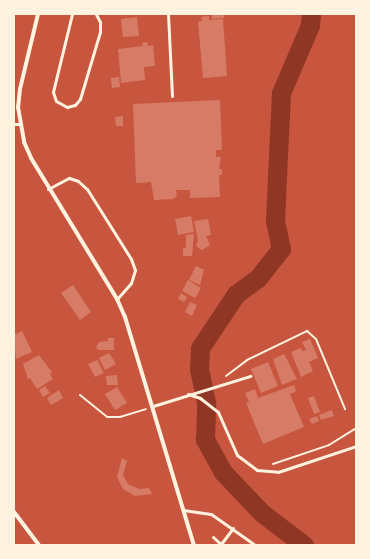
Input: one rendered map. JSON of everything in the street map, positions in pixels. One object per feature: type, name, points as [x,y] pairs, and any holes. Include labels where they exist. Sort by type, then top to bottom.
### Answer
[{"type":"street","points":[[38,14],[20,89],[19,124],[31,158],[48,189],[117,299],[131,332],[194,545]]},
{"type":"street","points":[[14,512],[39,545]]},
{"type":"lane","points":[[72,14],[53,92],[59,104],[67,107],[75,105],[80,99],[100,32],[100,22],[96,14]]},
{"type":"lane","points":[[168,14],[172,96]]},
{"type":"lane","points":[[14,124],[19,124]]},
{"type":"lane","points":[[48,189],[69,178],[78,181],[87,189],[131,259],[135,270],[131,283],[117,299]]},
{"type":"lane","points":[[152,406],[219,384],[250,376]]},
{"type":"lane","points":[[188,394],[206,402],[222,418],[237,455],[257,470],[283,471],[356,446]]},
{"type":"lane","points":[[183,510],[211,514],[233,528],[255,545]]},
{"type":"lane","points":[[214,537],[222,544],[233,528]]},
{"type":"path","points":[[219,384],[233,369],[247,360],[307,331],[316,339],[345,409]]},
{"type":"path","points":[[80,395],[107,417],[120,417],[152,406]]},
{"type":"path","points":[[270,465],[329,445],[356,428]]},
{"type":"building","points":[[212,14],[224,14],[224,18],[212,19]]},
{"type":"building","points":[[209,16],[209,20],[223,19],[227,76],[203,78],[198,22],[202,21],[201,17]]},
{"type":"building","points":[[137,17],[139,36],[123,37],[121,19]]},
{"type":"building","points":[[147,42],[148,46],[153,45],[155,66],[144,67],[145,80],[121,83],[118,49],[143,46],[142,43]]},
{"type":"building","points":[[119,77],[120,87],[112,88],[111,78]]},
{"type":"building","points":[[220,100],[222,150],[216,150],[216,157],[221,157],[219,169],[222,169],[222,175],[219,175],[220,197],[190,198],[190,190],[176,190],[177,196],[173,199],[154,200],[151,182],[136,183],[133,104]]},
{"type":"building","points":[[123,116],[123,126],[116,126],[115,117]]},
{"type":"building","points":[[191,216],[194,232],[178,235],[175,219]]},
{"type":"building","points":[[208,219],[211,235],[206,236],[210,245],[202,250],[196,246],[198,240],[194,221]]},
{"type":"building","points":[[194,234],[192,256],[183,256],[183,248],[186,248],[186,235]]},
{"type":"building","points":[[196,266],[204,270],[200,285],[189,280]]},
{"type":"building","points":[[188,280],[201,288],[195,298],[182,291]]},
{"type":"building","points":[[73,285],[91,312],[80,320],[61,293]]},
{"type":"building","points":[[181,293],[187,297],[184,302],[178,299]]},
{"type":"building","points":[[190,302],[197,305],[192,316],[185,312]]},
{"type":"building","points":[[22,331],[32,352],[16,359],[14,335]]},
{"type":"building","points":[[108,338],[114,338],[114,350],[99,350],[96,348],[99,342],[108,341]]},
{"type":"building","points":[[310,339],[318,358],[309,362],[313,371],[301,377],[291,352],[301,348],[302,351],[306,350],[302,342]]},
{"type":"building","points":[[109,353],[116,364],[105,370],[99,358]]},
{"type":"building","points":[[284,354],[297,379],[282,385],[273,359]]},
{"type":"building","points":[[39,355],[52,372],[50,374],[53,379],[37,389],[30,378],[28,379],[23,364]]},
{"type":"building","points":[[97,360],[104,373],[95,377],[88,364]]},
{"type":"building","points":[[268,362],[278,386],[261,393],[251,369]]},
{"type":"building","points":[[117,375],[118,385],[107,385],[106,376]]},
{"type":"building","points":[[294,385],[296,391],[290,394],[304,427],[263,444],[246,403],[249,402],[245,393],[255,389],[258,398]]},
{"type":"building","points":[[45,386],[50,393],[43,397],[39,390]]},
{"type":"building","points":[[117,387],[127,403],[115,410],[105,394]]},
{"type":"building","points":[[59,390],[63,398],[51,405],[47,398]]},
{"type":"building","points":[[314,396],[320,412],[314,414],[308,398]]},
{"type":"building","points":[[332,410],[334,416],[321,420],[319,415]]},
{"type":"building","points":[[317,416],[319,421],[312,424],[309,419]]},
{"type":"building","points":[[122,458],[127,461],[123,475],[128,484],[139,489],[149,488],[152,494],[135,496],[123,489],[117,477]]},
{"type":"waterway","points":[[304,545],[262,513],[223,472],[205,439],[206,402],[199,369],[200,348],[236,294],[258,278],[281,249],[275,220],[281,93],[310,25],[311,14]]}]
